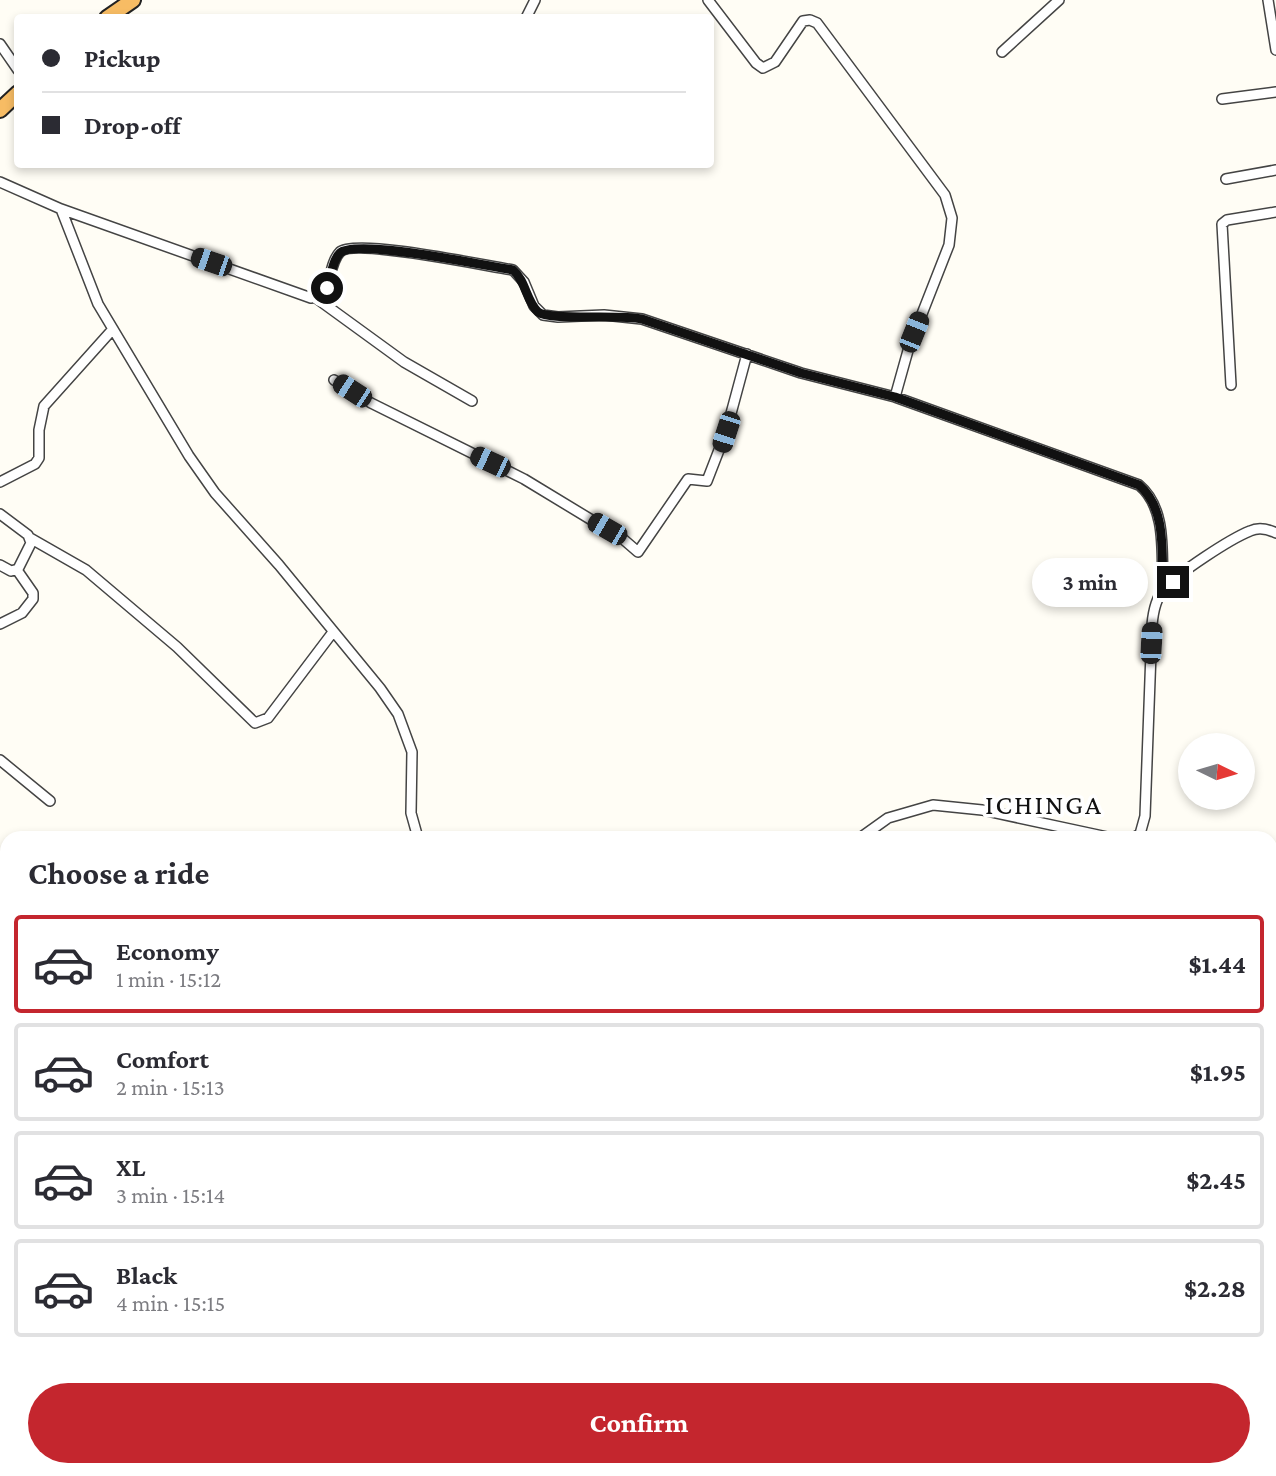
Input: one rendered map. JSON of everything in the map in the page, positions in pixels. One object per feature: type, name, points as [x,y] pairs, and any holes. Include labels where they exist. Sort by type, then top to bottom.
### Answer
[{"type":"highway","points":[[113,14],[133,0]]},
{"type":"highway","points":[[0,110],[14,97]]},
{"type":"street","points":[[1002,52],[1059,0]]},
{"type":"street","points":[[1268,0],[1276,50]]},
{"type":"street","points":[[714,2],[756,63],[763,68],[775,62],[800,23],[808,20],[817,23],[918,157],[950,206],[952,230],[949,245],[909,347],[895,397]]},
{"type":"street","points":[[0,44],[14,64]]},
{"type":"street","points":[[1222,99],[1276,92]]},
{"type":"street","points":[[1226,180],[1276,170]]},
{"type":"street","points":[[0,182],[61,209],[316,298],[404,362],[472,401]]},
{"type":"street","points":[[61,209],[98,304],[154,401],[215,493],[244,522],[380,688],[403,723],[412,752],[411,813],[416,831]]},
{"type":"street","points":[[1231,385],[1222,226],[1227,220],[1276,212]]},
{"type":"street","points":[[316,298],[325,293],[335,261],[343,250],[350,247],[395,249],[513,270],[524,282],[534,306],[543,315],[632,317],[801,373],[895,397],[1139,485],[1150,497],[1158,517],[1163,590],[1152,625],[1145,816],[1141,831]]},
{"type":"street","points":[[0,482],[35,464],[39,458],[39,430],[44,406],[113,329]]},
{"type":"street","points":[[334,380],[371,403],[524,479],[623,539],[638,552],[688,479],[707,481],[726,432],[747,354]]},
{"type":"street","points":[[0,514],[30,538],[86,570],[177,646],[255,723],[268,718],[333,632]]},
{"type":"street","points":[[1163,590],[1187,570],[1249,531],[1264,529],[1276,533]]},
{"type":"street","points":[[17,570],[30,547],[30,538]]},
{"type":"street","points":[[0,565],[17,570],[34,597],[22,613],[0,624]]},
{"type":"street","points":[[0,760],[50,801]]},
{"type":"street","points":[[870,831],[888,818],[920,807],[948,805],[1077,831]]},
{"type":"district","name":"ICHINGA","points":[[1044,804]]},
{"type":"route","points":[[327,288],[337,256],[350,247],[395,249],[450,261],[513,270],[524,282],[534,306],[543,315],[604,315],[642,319],[801,373],[895,397],[1139,485],[1150,497],[1158,517],[1163,590],[1173,582]]}]
